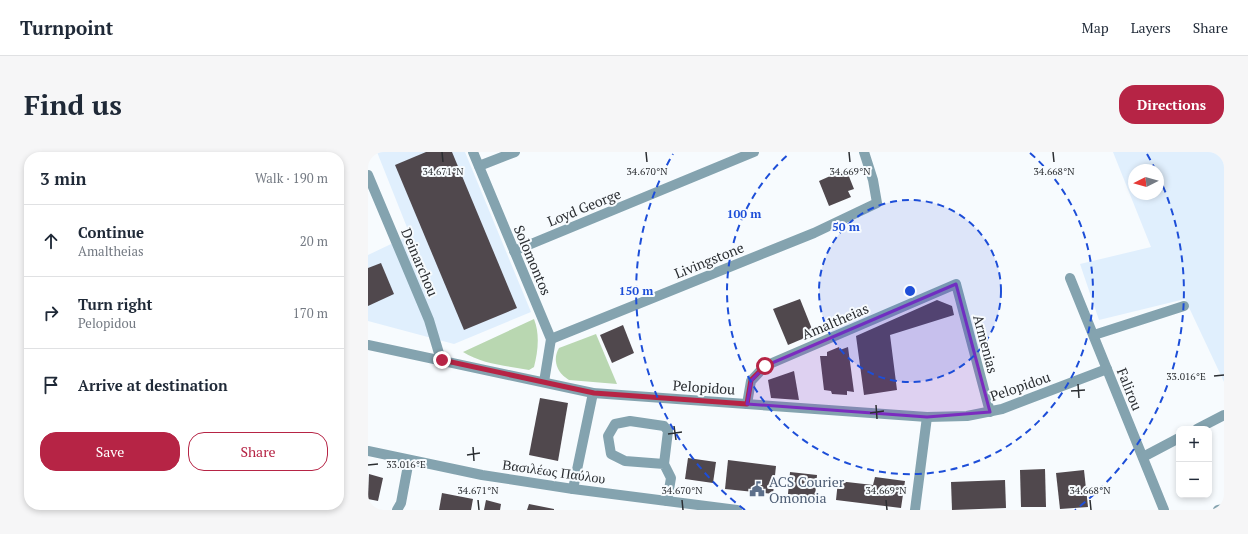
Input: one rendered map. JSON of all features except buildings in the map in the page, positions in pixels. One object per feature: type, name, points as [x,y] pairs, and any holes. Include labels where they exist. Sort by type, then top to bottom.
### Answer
[{"type":"street","name":"Solomontos","points":[[473,152],[551,339]]},
{"type":"street","points":[[479,166],[515,152]]},
{"type":"street","name":"Loyd George","points":[[514,251],[754,152]]},
{"type":"street","name":"Livingstone","points":[[551,339],[814,232],[877,203],[873,180],[864,152]]},
{"type":"street","name":"Deinarchou","points":[[368,175],[429,320],[442,360]]},
{"type":"street","name":"Falirou","points":[[1070,278],[1164,510]]},
{"type":"street","name":"Amaltheias","points":[[747,404],[751,380],[765,366],[956,284]]},
{"type":"street","name":"Armenias","points":[[956,284],[990,412]]},
{"type":"street","points":[[1094,336],[1184,306]]},
{"type":"street","points":[[544,382],[551,339]]},
{"type":"street","name":"Pelopidou","points":[[368,345],[594,393],[927,417],[967,416],[1002,409],[1107,369]]},
{"type":"street","points":[[573,489],[594,393]]},
{"type":"street","points":[[1203,426],[1224,415]]},
{"type":"street","points":[[916,510],[927,417]]},
{"type":"street","points":[[664,464],[625,461],[611,454],[608,436],[615,424],[630,421],[664,426],[668,431],[664,464],[671,478],[670,504]]},
{"type":"street","points":[[1143,457],[1176,440]]},
{"type":"street","name":"Βασιλέως Παύλου","points":[[368,451],[482,475],[670,504],[737,510]]},
{"type":"street","points":[[397,510],[401,503],[409,460]]},
{"type":"street","points":[[1218,510],[1224,509]]},
{"type":"highlighted area","points":[[956,284],[990,412],[927,417],[747,404],[751,381],[765,366]]},
{"type":"shaded area","points":[[377,152],[465,152],[531,312],[454,344],[368,321],[368,255],[410,235]]},
{"type":"shaded area","points":[[1113,152],[1224,152],[1224,382],[1185,299],[1099,320],[1080,264],[1151,247],[1132,200],[1164,200],[1164,164],[1128,164],[1128,190]]},
{"type":"green space","points":[[534,319],[538,337],[537,355],[534,367],[529,370],[486,362],[463,352]]},
{"type":"green space","points":[[596,334],[617,384],[569,380],[561,374],[557,366],[556,357],[559,348]]},
{"type":"place","name":"ACS Courier Omonoia","points":[[757,489]]},
{"type":"route","points":[[442,360],[594,393],[747,404],[751,380],[765,366]]}]
